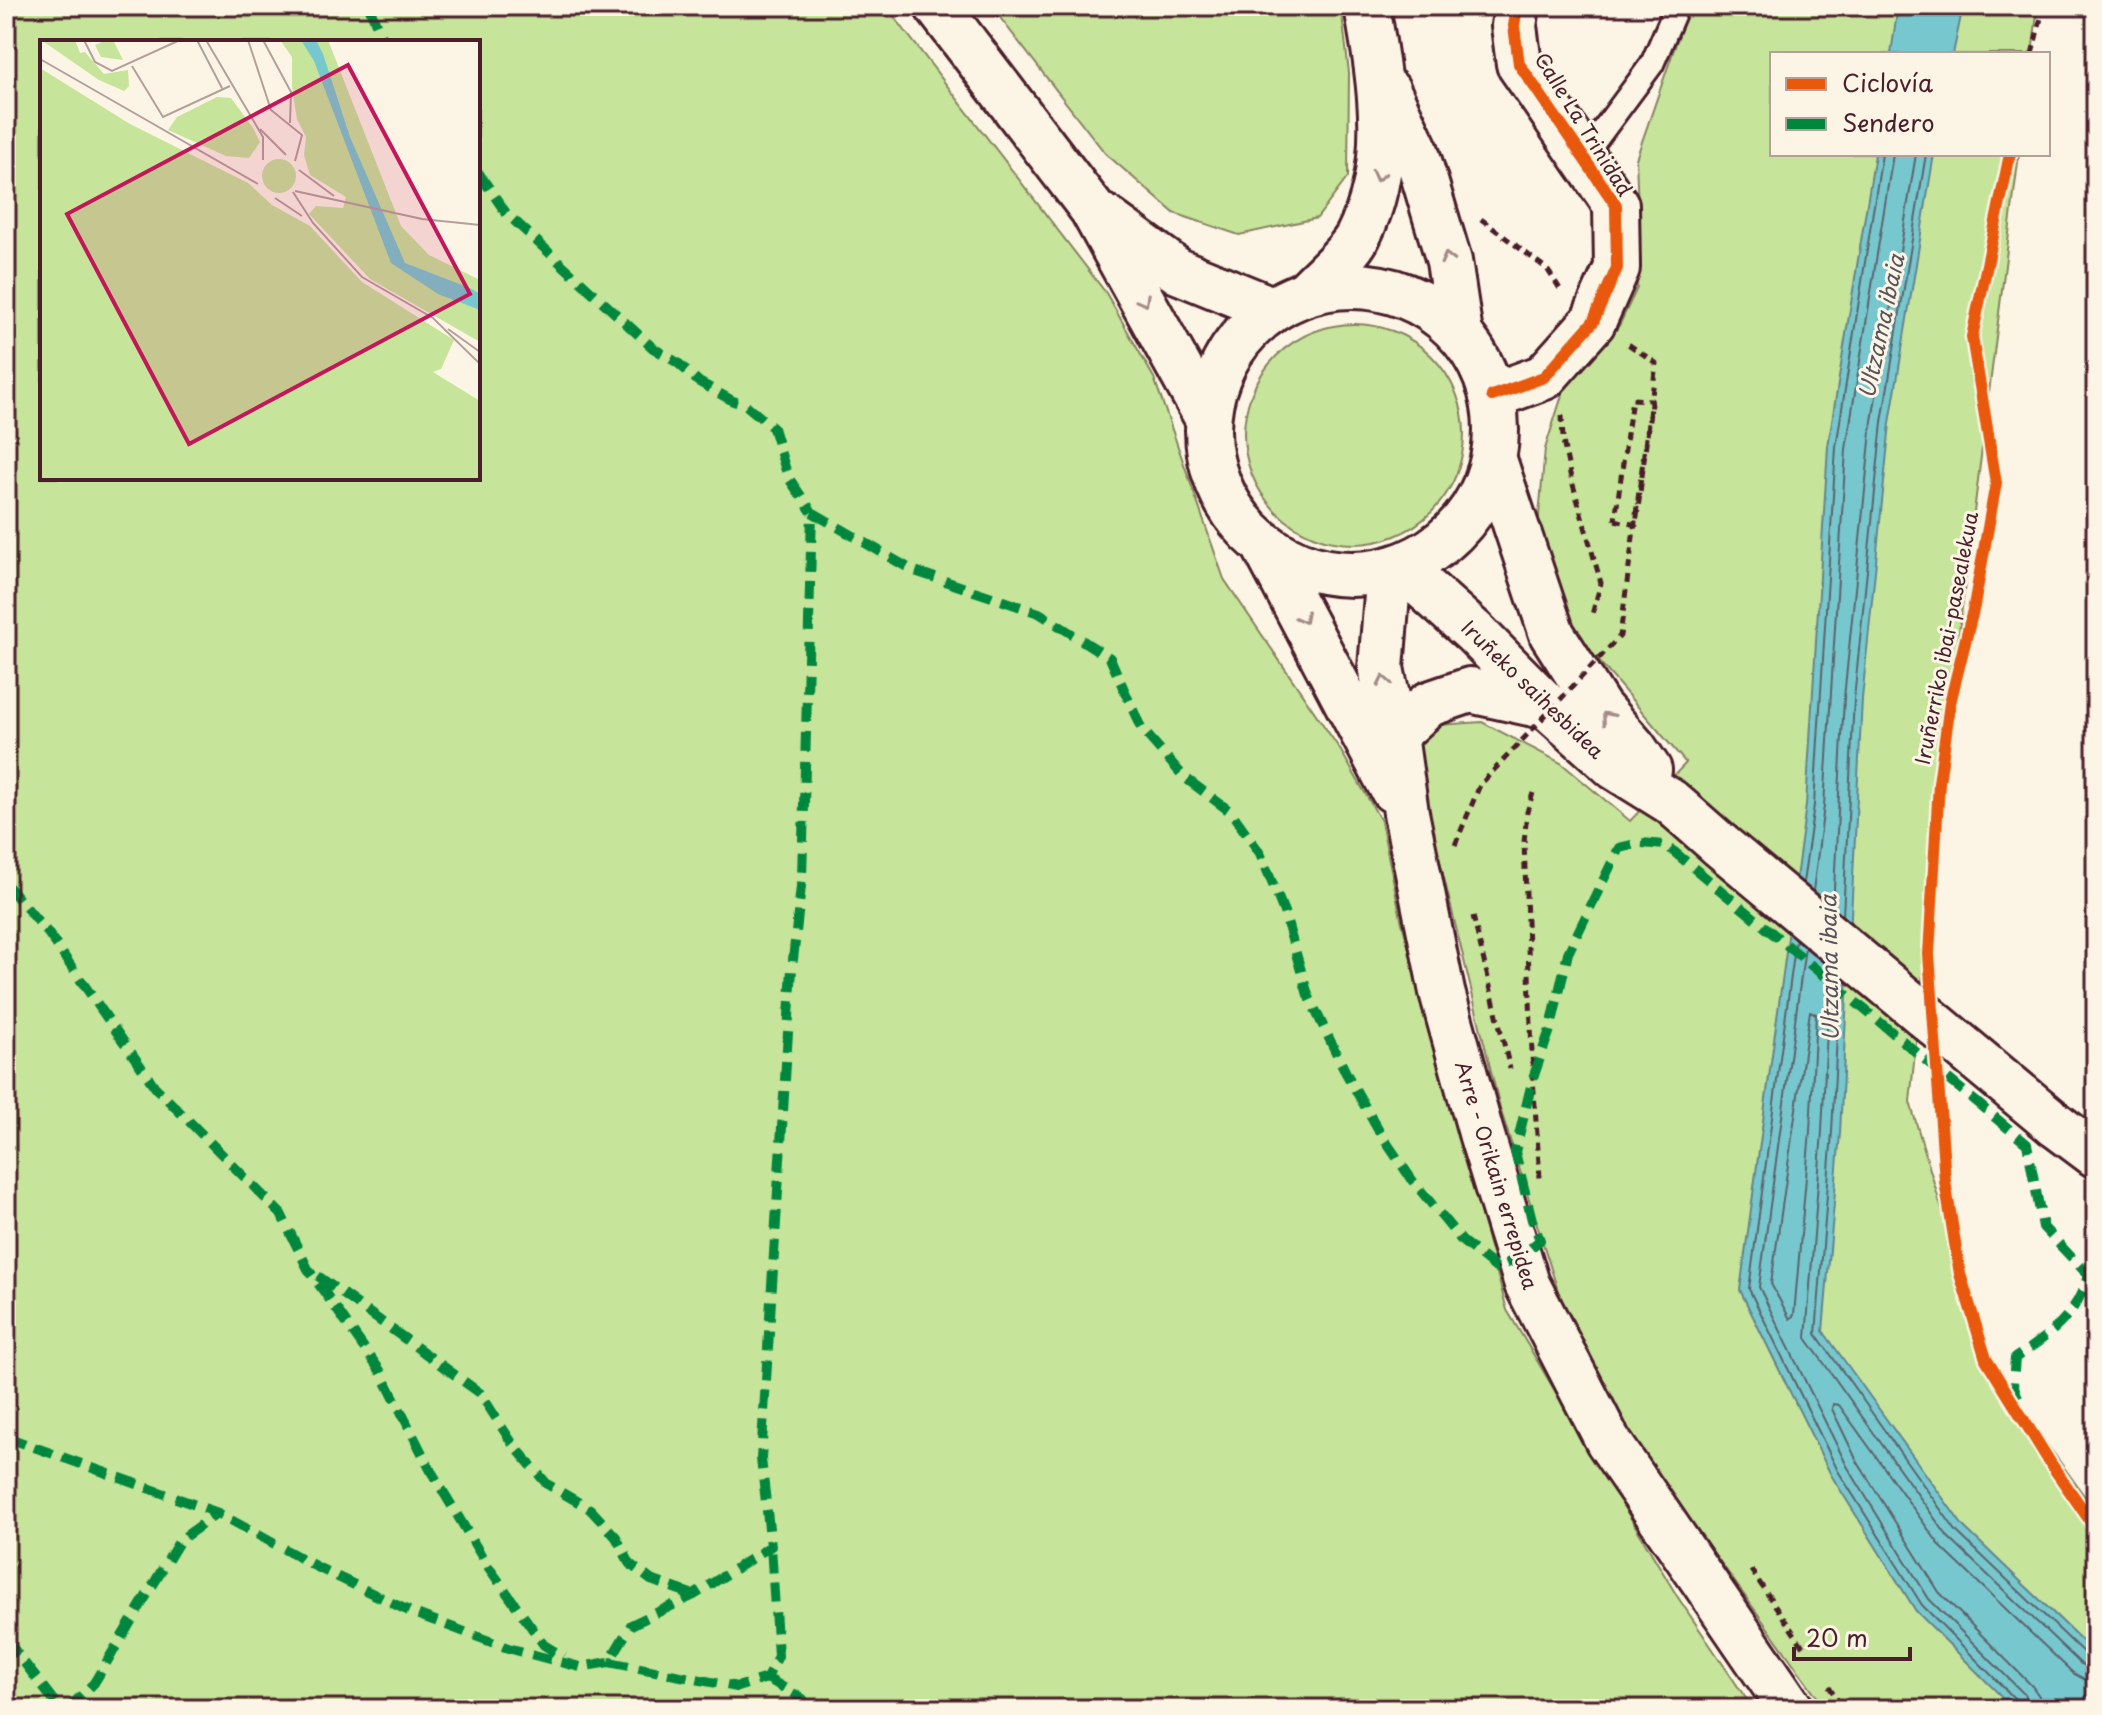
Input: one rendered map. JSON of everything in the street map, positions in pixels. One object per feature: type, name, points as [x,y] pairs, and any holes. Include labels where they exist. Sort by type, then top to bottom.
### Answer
[{"type":"main road","points":[[937,6],[1092,209],[1205,414]]},
{"type":"main road","points":[[1205,414],[1227,354],[1357,238],[1373,197],[1383,156],[1378,70],[1367,6]]},
{"type":"main road","name":"Calle La Trinidad","points":[[1492,396],[1544,377],[1593,322],[1617,268],[1616,205],[1519,64],[1514,26],[1517,6]]},
{"type":"main road","points":[[1378,70],[1416,151],[1449,261],[1460,334]]},
{"type":"main road","points":[[1092,209],[1178,271],[1289,299],[1364,285],[1416,301],[1460,334],[1480,364],[1492,396],[1497,427],[1494,460],[1482,495],[1462,526],[1434,550],[1395,569],[1337,576],[1266,549]]},
{"type":"main road","name":"Arre - Orikain errepidea","points":[[1205,414],[1217,489],[1266,549],[1406,813]]},
{"type":"main road","name":"Iruñeko saihesbidea","points":[[1494,460],[1552,634],[1599,708],[1634,748],[1671,802]]},
{"type":"main road","name":"Arre - Orikain errepidea","points":[[1395,569],[1381,668],[1395,735],[1406,813],[1442,992],[1527,1284],[1608,1441],[1791,1709]]},
{"type":"main road","name":"Iruñeko saihesbidea","points":[[1395,569],[1474,632],[1548,707],[1615,767],[1671,802],[2056,1125],[2096,1155]]},
{"type":"main road","points":[[1395,735],[1429,704],[1470,690],[1548,707]]},
{"type":"lane","points":[[1583,157],[1652,64],[1677,6]]},
{"type":"path","points":[[2032,52],[2044,6]]},
{"type":"path","points":[[1477,217],[1547,269],[1569,303]]},
{"type":"path","points":[[1455,845],[1480,785],[1620,636],[1651,400],[1632,399],[1615,520],[1636,525],[1656,363],[1616,337]]},
{"type":"path","points":[[1564,410],[1561,421],[1563,441],[1601,583],[1591,619]]},
{"type":"path","points":[[1530,1149],[1540,1187],[1524,842],[1527,812],[1533,793]]},
{"type":"path","points":[[1470,907],[1512,1076]]},
{"type":"path","points":[[1937,1071],[1945,1181],[1960,1274],[1986,1359],[2051,1464],[2096,1529]]},
{"type":"path","points":[[1742,1559],[1812,1660]]},
{"type":"path","points":[[1828,1686],[1843,1709]]},
{"type":"green space","points":[[6,6],[886,6],[1106,293],[1154,378],[1224,579],[1341,751],[1381,821],[1402,923],[1507,1310],[1677,1596],[1753,1709],[6,1709]]},
{"type":"green space","points":[[991,6],[1341,6],[1349,73],[1348,177],[1317,218],[1239,235],[1174,213],[1105,153]]},
{"type":"green space","points":[[1689,6],[2038,6],[2032,52],[1770,52],[1770,156],[2019,156],[1950,703],[1910,1102],[1986,1359],[2096,1512],[2096,1709],[1826,1709],[1639,1449],[1566,1316],[1500,1108],[1413,751],[1438,725],[1482,722],[1561,763],[1630,821],[1686,763],[1568,625],[1538,527],[1545,449],[1564,389],[1619,326],[1637,288],[1639,235],[1636,159]]},
{"type":"green space","points":[[1354,324],[1396,332],[1432,356],[1456,392],[1464,434],[1456,476],[1432,512],[1396,536],[1354,544],[1312,536],[1276,512],[1252,476],[1244,434],[1252,392],[1276,356],[1312,332]]},
{"type":"water","points":[[1898,6],[1963,6],[1953,52],[1891,52]]},
{"type":"water","name":"Ultzama ibaia","points":[[1875,156],[1934,156],[1890,423],[1862,699],[1840,1133],[1823,1331],[1963,1526],[2096,1654],[2096,1709],[2014,1709],[1916,1611],[1831,1475],[1740,1290],[1806,805],[1828,446]]},
{"type":"marked path","points":[[369,6],[382,40]]},
{"type":"marked path","points":[[492,6],[518,6]]},
{"type":"marked path","points":[[480,175],[506,213],[653,348],[678,363],[699,382],[746,405],[773,428],[788,477],[812,512]]},
{"type":"marked path","points":[[6,1437],[218,1513],[315,1566],[411,1612],[508,1648],[580,1667],[609,1662],[631,1625],[694,1595],[771,1546],[761,1459],[792,969],[802,877],[812,512],[912,570],[1039,613],[1110,658],[1141,728],[1184,777],[1231,812],[1260,853],[1284,912],[1308,995],[1380,1133],[1412,1180],[1462,1241],[1496,1268],[1519,1258],[1540,1240],[1515,1152],[1533,1078],[1551,1027],[1568,953],[1619,848],[1641,843],[1666,845],[2027,1144],[2043,1227],[2088,1275],[2069,1313],[2050,1332],[2015,1358],[2013,1384],[2018,1398]]},
{"type":"marked path","points":[[6,884],[48,933],[155,1087],[281,1214],[308,1269],[381,1372],[431,1471],[487,1565],[544,1645],[564,1657]]},
{"type":"marked path","points":[[318,1276],[480,1393],[512,1443],[547,1484],[590,1509],[616,1537],[630,1564],[651,1580],[694,1595]]},
{"type":"marked path","points":[[68,1709],[94,1683],[180,1540],[218,1513]]},
{"type":"marked path","points":[[609,1662],[737,1687],[767,1678],[778,1656],[771,1546]]},
{"type":"marked path","points":[[6,1639],[60,1709]]},
{"type":"marked path","points":[[767,1678],[803,1699],[807,1709]]},
{"type":"cycle path","points":[[1492,396],[1544,377],[1593,322],[1617,268],[1616,205],[1519,64],[1514,26],[1517,6]]},
{"type":"cycle path","name":"Iruñerriko ibai-pasealekua","points":[[2010,156],[1972,337],[1996,483],[1974,606],[1950,703],[1939,783],[1929,954],[1945,1181],[1960,1274],[1986,1359],[2051,1464],[2096,1529]]}]
